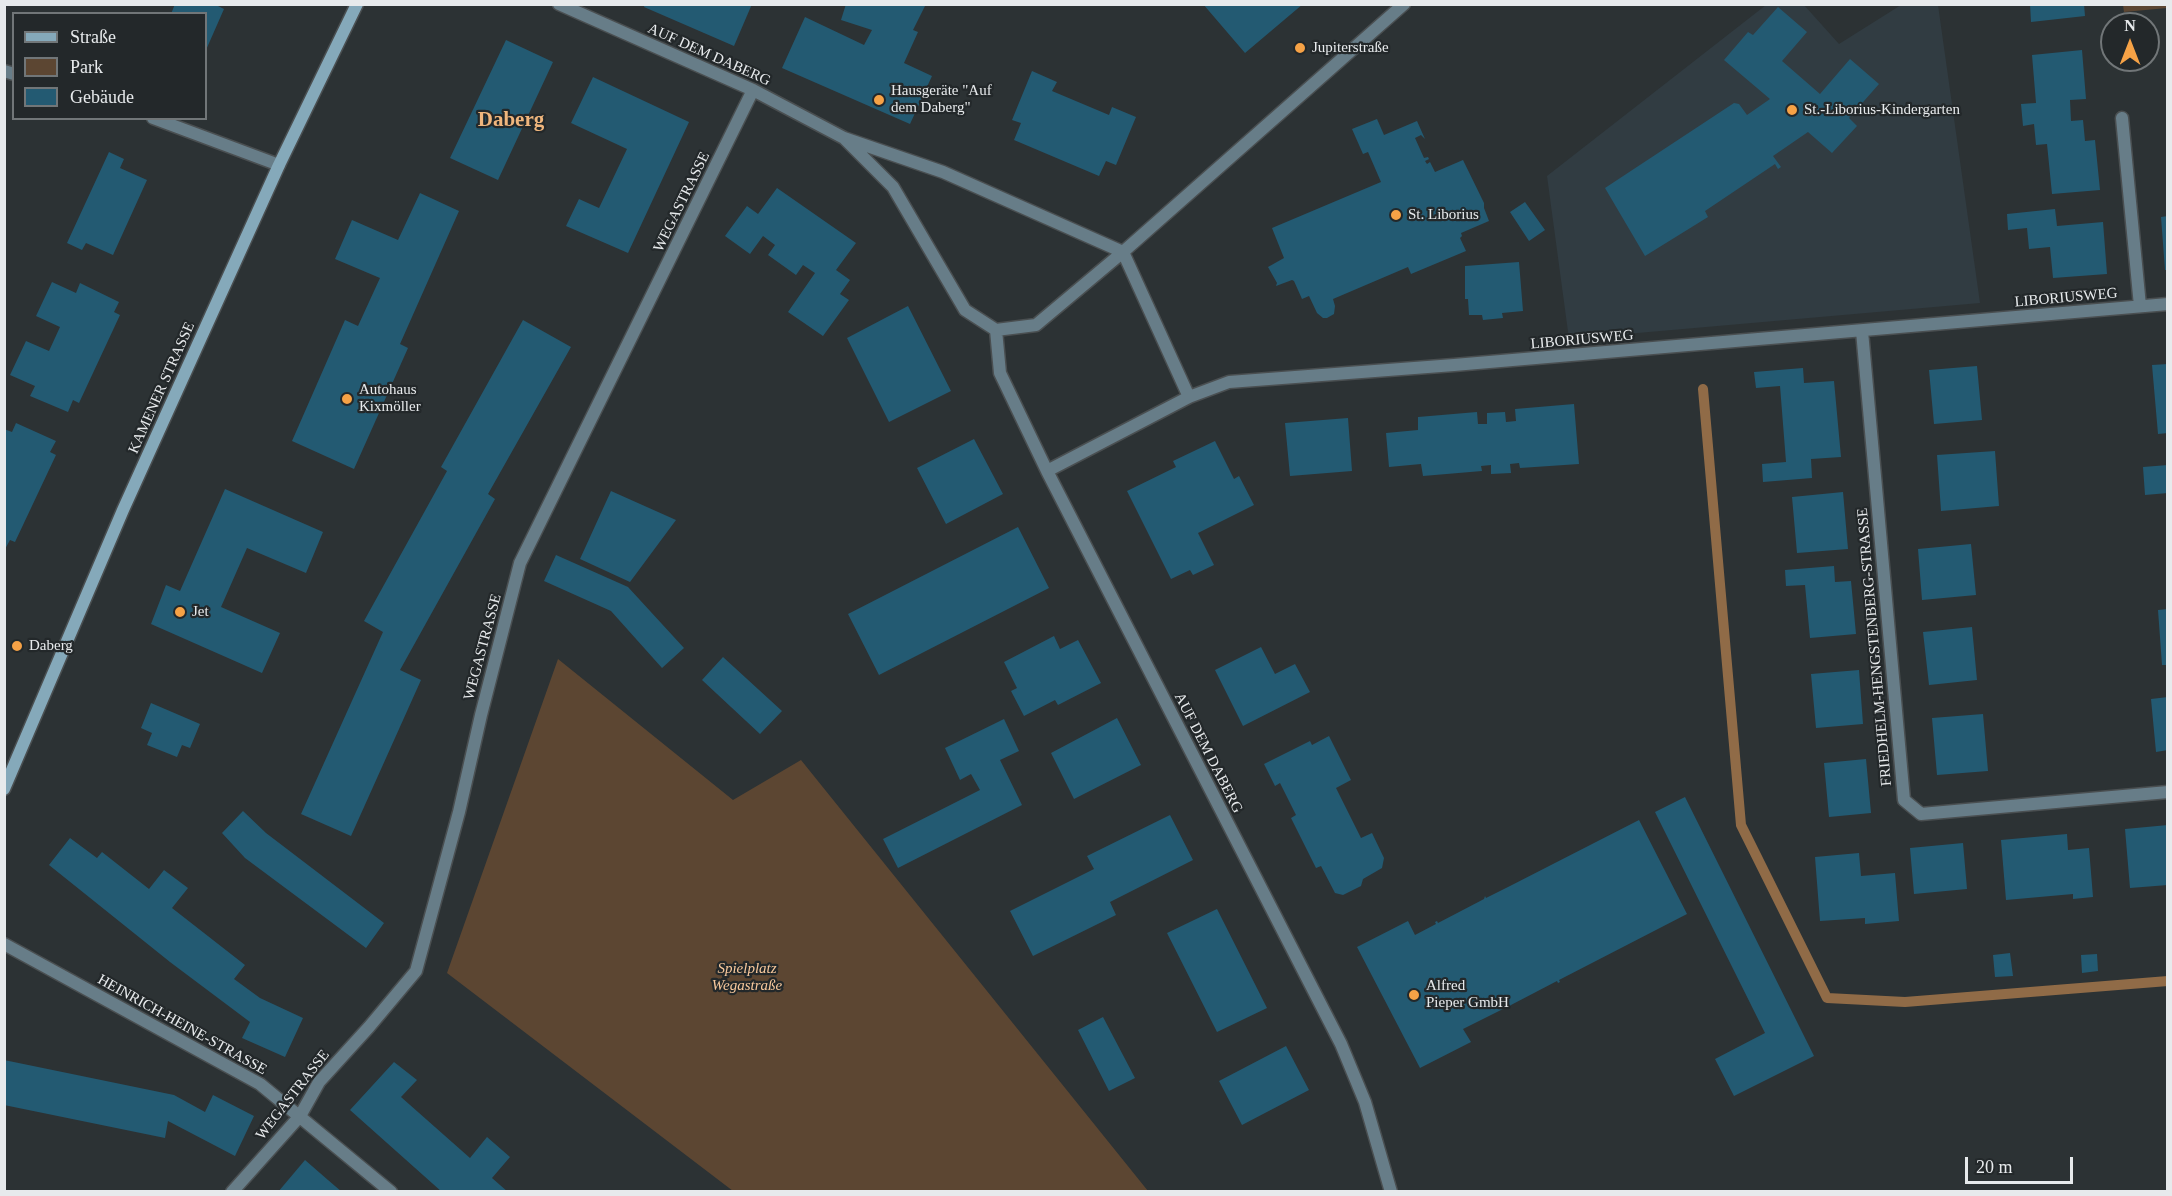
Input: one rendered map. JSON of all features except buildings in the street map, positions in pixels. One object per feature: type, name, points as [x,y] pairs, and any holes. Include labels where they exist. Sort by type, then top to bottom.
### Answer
[{"type":"main road","name":"KAMENER STRASSE","points":[[4,789],[123,510],[279,165],[357,4]]},
{"type":"street","name":"AUF DEM DABERG","points":[[559,4],[753,90],[844,138],[943,172],[1123,252]]},
{"type":"street","points":[[996,330],[1036,325],[1123,252],[1404,4]]},
{"type":"street","name":"WEGASTRASSE","points":[[232,1191],[300,1116],[318,1082],[369,1027],[416,971],[459,812],[520,563],[753,90]]},
{"type":"street","name":"LIBORIUSWEG","points":[[2122,118],[2140,306]]},
{"type":"street","points":[[158,120],[279,165]]},
{"type":"street","name":"AUF DEM DABERG","points":[[844,138],[893,187],[966,310],[996,330],[1000,373],[1047,471],[1341,1044],[1365,1102],[1391,1191]]},
{"type":"street","points":[[1123,252],[1189,397]]},
{"type":"street","name":"LIBORIUSWEG","points":[[1047,471],[1189,397],[1229,382],[2168,304]]},
{"type":"street","name":"FRIEDHELM-HENGSTENBERG-STRASSE","points":[[1862,331],[1904,800],[1921,814],[2168,792]]},
{"type":"street","name":"HEINRICH-HEINE-STRASSE","points":[[4,944],[260,1084],[391,1191]]},
{"type":"shaded area","name":"St.-Liborius-Kindergarten","points":[[1766,5],[1804,5],[1839,44],[1901,5],[1938,5],[1980,303],[1569,339],[1547,176]]},
{"type":"green space","points":[[2123,5],[2167,5],[2167,8],[2124,12]]},
{"type":"green space","name":"Spielplatz Wegastraße","points":[[558,659],[733,800],[801,760],[1148,1191],[733,1191],[447,973]]},
{"type":"waterway","points":[[1703,389],[1741,825],[1827,998],[1905,1002],[2168,981]]},
{"type":"place","name":"Jupiterstraße","points":[[1300,48]]},
{"type":"place","name":"Hausgeräte \"Auf dem Daberg\"","points":[[879,100]]},
{"type":"place","name":"St.-Liborius-Kindergarten","points":[[1792,110]]},
{"type":"place","name":"St. Liborius","points":[[1396,215]]},
{"type":"place","name":"Autohaus Kixmöller","points":[[347,399]]},
{"type":"place","name":"Jet","points":[[180,612]]},
{"type":"place","name":"Daberg","points":[[17,646]]},
{"type":"place","name":"Alfred Pieper GmbH","points":[[1414,995]]},
{"type":"district","name":"Daberg","points":[[511,121]]}]
